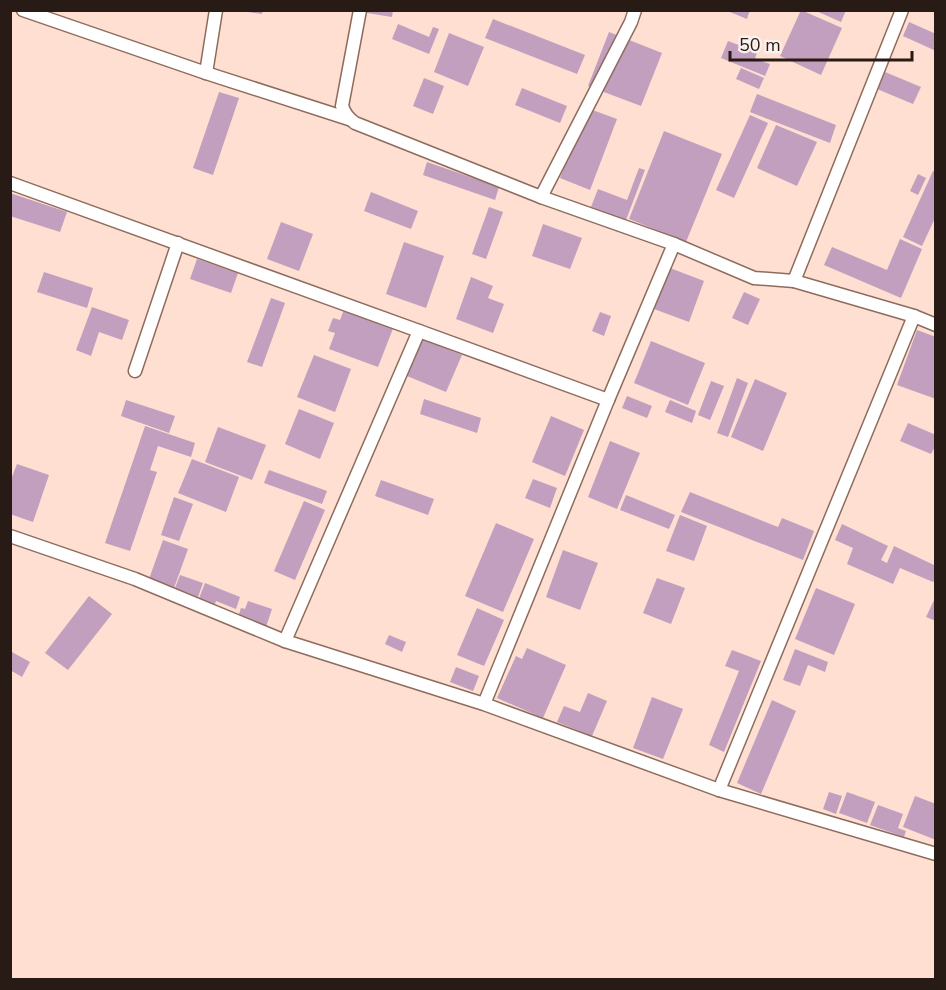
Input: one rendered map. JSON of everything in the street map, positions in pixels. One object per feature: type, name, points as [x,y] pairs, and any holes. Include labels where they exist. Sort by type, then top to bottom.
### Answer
[{"type":"lane","points":[[23,10],[349,119],[541,197],[674,244],[754,278],[794,281],[914,316],[936,325]]},
{"type":"lane","points":[[206,73],[216,10]]},
{"type":"lane","points":[[349,119],[342,106],[360,10]]},
{"type":"lane","points":[[541,197],[631,22],[635,10]]},
{"type":"lane","points":[[794,281],[902,10]]},
{"type":"lane","points":[[10,183],[608,400]]},
{"type":"lane","points":[[135,370],[177,243]]},
{"type":"lane","points":[[484,704],[674,244]]},
{"type":"lane","points":[[719,790],[914,316]]},
{"type":"lane","points":[[285,641],[419,331]]},
{"type":"lane","points":[[10,536],[135,579],[285,641],[484,704],[719,790],[936,854]]},
{"type":"building","points":[[249,10],[263,10],[262,14],[248,12]]},
{"type":"building","points":[[361,10],[393,10],[392,17],[361,12]]},
{"type":"building","points":[[725,10],[750,10],[747,19]]},
{"type":"building","points":[[801,10],[842,28],[821,75],[780,56]]},
{"type":"building","points":[[814,10],[846,10],[841,22]]},
{"type":"building","points":[[493,19],[585,55],[577,74],[485,38]]},
{"type":"building","points":[[909,22],[936,34],[936,51],[903,36]]},
{"type":"building","points":[[398,24],[429,37],[433,27],[439,29],[429,54],[392,39]]},
{"type":"building","points":[[609,32],[662,53],[641,106],[588,86]]},
{"type":"building","points":[[449,33],[484,47],[468,86],[434,72]]},
{"type":"building","points":[[728,41],[757,52],[755,59],[770,64],[765,76],[721,58]]},
{"type":"building","points":[[741,68],[764,78],[759,89],[736,79]]},
{"type":"building","points":[[885,72],[921,87],[913,104],[877,89]]},
{"type":"building","points":[[424,78],[444,86],[433,114],[413,106]]},
{"type":"building","points":[[522,88],[567,106],[560,123],[515,105]]},
{"type":"building","points":[[219,92],[239,98],[213,175],[193,168]]},
{"type":"building","points":[[757,94],[836,125],[830,143],[750,112]]},
{"type":"building","points":[[587,108],[617,119],[590,190],[560,178]]},
{"type":"building","points":[[750,115],[768,123],[734,198],[716,190]]},
{"type":"building","points":[[776,125],[817,142],[797,186],[757,168]]},
{"type":"building","points":[[664,131],[722,154],[686,242],[629,219]]},
{"type":"building","points":[[427,162],[499,187],[495,200],[423,175]]},
{"type":"building","points":[[639,168],[645,170],[626,220],[591,207],[598,189],[627,200]]},
{"type":"building","points":[[933,171],[936,172],[936,216],[922,246],[903,237]]},
{"type":"building","points":[[918,174],[926,178],[918,195],[910,191]]},
{"type":"building","points":[[371,192],[418,211],[411,229],[364,211]]},
{"type":"building","points":[[10,193],[67,212],[60,232],[10,216]]},
{"type":"building","points":[[489,207],[503,212],[486,259],[472,254]]},
{"type":"building","points":[[281,222],[313,234],[299,271],[267,259]]},
{"type":"building","points":[[543,224],[582,238],[570,269],[532,256]]},
{"type":"building","points":[[900,239],[922,249],[901,298],[824,265],[832,247],[887,270]]},
{"type":"building","points":[[404,242],[444,256],[426,308],[386,294]]},
{"type":"building","points":[[197,259],[238,273],[231,293],[190,279]]},
{"type":"building","points":[[670,268],[704,281],[689,322],[654,309]]},
{"type":"building","points":[[44,272],[93,288],[87,308],[37,292]]},
{"type":"building","points":[[471,277],[493,286],[488,298],[504,304],[493,333],[456,319]]},
{"type":"building","points":[[744,292],[760,299],[748,325],[732,318]]},
{"type":"building","points":[[271,298],[285,303],[262,367],[247,362]]},
{"type":"building","points":[[92,307],[129,320],[122,340],[99,332],[91,356],[76,350]]},
{"type":"building","points":[[345,307],[394,326],[378,367],[329,349],[335,333],[328,331],[333,318],[340,320]]},
{"type":"building","points":[[600,312],[611,316],[604,336],[592,331]]},
{"type":"building","points":[[917,330],[936,337],[936,399],[897,385]]},
{"type":"building","points":[[423,339],[462,355],[446,392],[407,376]]},
{"type":"building","points":[[651,341],[705,363],[688,405],[634,383]]},
{"type":"building","points":[[314,355],[351,369],[335,412],[297,397]]},
{"type":"building","points":[[737,378],[748,383],[728,437],[717,433]]},
{"type":"building","points":[[755,379],[787,393],[763,451],[731,437]]},
{"type":"building","points":[[711,381],[724,386],[710,420],[698,415]]},
{"type":"building","points":[[627,396],[652,406],[647,418],[622,408]]},
{"type":"building","points":[[424,399],[481,418],[477,433],[420,414]]},
{"type":"building","points":[[126,400],[175,416],[169,433],[121,416]]},
{"type":"building","points":[[670,400],[696,411],[692,423],[665,412]]},
{"type":"building","points":[[299,409],[334,423],[320,459],[285,444]]},
{"type":"building","points":[[551,416],[584,430],[565,476],[532,462]]},
{"type":"building","points":[[908,423],[936,435],[936,445],[931,454],[900,441]]},
{"type":"building","points":[[145,426],[195,443],[191,457],[158,446],[150,470],[157,472],[130,551],[105,543]]},
{"type":"building","points":[[218,427],[266,445],[252,480],[205,462]]},
{"type":"building","points":[[610,441],[640,453],[617,509],[588,497]]},
{"type":"building","points":[[192,459],[239,477],[226,512],[178,493]]},
{"type":"building","points":[[17,464],[49,475],[33,522],[10,514],[10,482]]},
{"type":"building","points":[[269,470],[327,491],[322,504],[264,483]]},
{"type":"building","points":[[533,479],[557,488],[550,508],[525,498]]},
{"type":"building","points":[[381,480],[434,499],[428,515],[375,496]]},
{"type":"building","points":[[690,492],[778,527],[782,518],[814,531],[803,560],[681,512]]},
{"type":"building","points":[[626,495],[675,515],[669,529],[620,510]]},
{"type":"building","points":[[174,497],[193,504],[179,541],[161,535]]},
{"type":"building","points":[[304,501],[325,510],[295,580],[274,571]]},
{"type":"building","points":[[680,515],[707,526],[694,561],[666,551]]},
{"type":"building","points":[[496,523],[534,539],[503,612],[465,596]]},
{"type":"building","points":[[842,524],[888,546],[881,560],[887,563],[894,546],[936,566],[936,577],[933,582],[900,568],[893,584],[847,564],[853,548],[835,540]]},
{"type":"building","points":[[163,540],[188,549],[174,588],[149,579]]},
{"type":"building","points":[[563,550],[598,563],[580,610],[546,597]]},
{"type":"building","points":[[180,575],[203,583],[198,597],[175,588]]},
{"type":"building","points":[[657,578],[685,588],[671,624],[643,613]]},
{"type":"building","points":[[205,583],[240,597],[236,609],[216,601],[214,607],[198,601]]},
{"type":"building","points":[[816,588],[855,604],[834,655],[795,639]]},
{"type":"building","points":[[89,596],[112,614],[68,670],[45,653]]},
{"type":"building","points":[[936,596],[936,621],[926,617]]},
{"type":"building","points":[[248,601],[272,609],[266,627],[238,617],[241,608],[245,609]]},
{"type":"building","points":[[477,608],[504,620],[484,666],[457,655]]},
{"type":"building","points":[[389,635],[406,642],[402,652],[385,644]]},
{"type":"building","points":[[527,648],[566,665],[543,718],[497,698],[516,656],[522,659]]},
{"type":"building","points":[[795,649],[828,662],[825,672],[808,665],[800,686],[783,680]]},
{"type":"building","points":[[732,650],[761,661],[724,752],[709,745],[739,671],[725,666]]},
{"type":"building","points":[[10,651],[30,662],[22,677],[10,670]]},
{"type":"building","points":[[456,667],[479,676],[473,691],[450,682]]},
{"type":"building","points":[[588,693],[607,701],[592,736],[557,722],[564,706],[580,712]]},
{"type":"building","points":[[652,697],[683,709],[663,759],[633,748]]},
{"type":"building","points":[[772,700],[796,711],[761,794],[737,783]]},
{"type":"building","points":[[829,792],[842,796],[836,814],[823,809]]},
{"type":"building","points":[[847,792],[875,802],[867,823],[839,813]]},
{"type":"building","points":[[915,796],[936,804],[936,840],[903,827]]},
{"type":"building","points":[[878,805],[903,814],[898,828],[906,831],[904,837],[870,825]]}]
